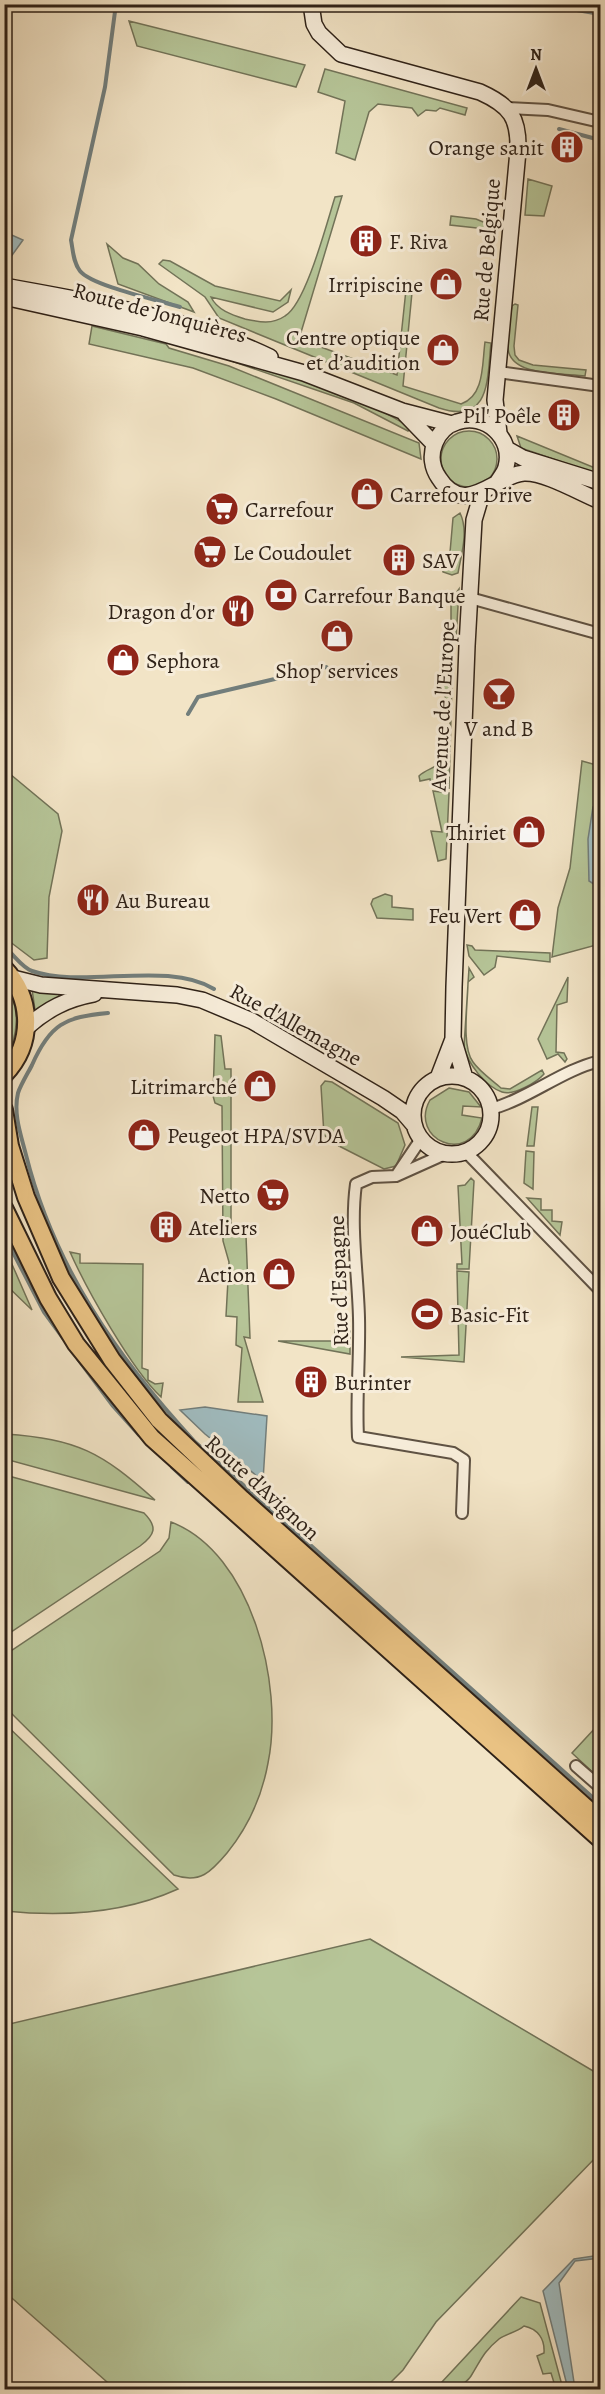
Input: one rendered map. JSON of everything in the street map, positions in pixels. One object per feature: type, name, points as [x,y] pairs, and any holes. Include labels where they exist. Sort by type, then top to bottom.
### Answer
[{"type":"main road","points":[[5,1077],[20,1053],[26,1028],[24,1002],[9,973]]},
{"type":"main road","name":"Route d'Avignon","points":[[4,1110],[10,1146],[26,1197],[61,1278],[112,1360],[159,1420],[242,1499],[600,1820]]},
{"type":"main road","name":"Route d'Avignon","points":[[4,1208],[44,1290],[76,1344],[152,1438],[600,1839]]},
{"type":"street","points":[[311,4],[314,24],[319,33],[341,54],[480,92],[506,108],[538,109],[600,122]]},
{"type":"street","name":"Rue de Belgique","points":[[499,433],[495,400],[519,129],[514,116],[506,108]]},
{"type":"street","name":"Route de Jonquières","points":[[4,286],[32,293]]},
{"type":"street","name":"Route de Jonquières","points":[[4,292],[54,294],[204,332],[248,346],[304,373],[402,411],[452,424],[476,420]]},
{"type":"street","points":[[32,293],[79,312]]},
{"type":"street","name":"Route de Jonquières","points":[[4,297],[79,312],[304,373]]},
{"type":"street","points":[[498,372],[600,386]]},
{"type":"street","points":[[495,400],[476,420],[489,424],[499,433],[507,449],[506,467],[497,483]]},
{"type":"street","name":"Route de Jonquières","points":[[402,411],[434,444]]},
{"type":"street","points":[[452,424],[445,429],[434,444],[434,470],[450,489],[462,494],[482,493],[497,483],[523,473],[535,474],[600,501]]},
{"type":"street","points":[[507,449],[523,458],[600,482]]},
{"type":"street","name":"Avenue de l'Europe","points":[[465,1078],[453,1038],[463,715],[474,520],[482,493]]},
{"type":"street","name":"Avenue de l'Europe","points":[[462,494],[474,520]]},
{"type":"street","points":[[470,598],[600,634]]},
{"type":"street","name":"Rue d'Allemagne","points":[[9,973],[41,985],[177,994],[228,1009],[384,1098],[402,1111],[414,1125]]},
{"type":"street","name":"Rue d'Allemagne","points":[[26,1028],[49,1009],[64,1001],[112,991]]},
{"type":"street","name":"Avenue de l'Europe","points":[[438,1078],[453,1038]]},
{"type":"street","points":[[491,1109],[511,1103],[561,1078],[579,1066],[600,1061]]},
{"type":"street","points":[[438,1078],[465,1078],[479,1087],[491,1109],[487,1132],[480,1143],[466,1152],[445,1154],[431,1148],[421,1139],[414,1125],[413,1111],[417,1096],[438,1078]]},
{"type":"street","points":[[384,1098],[417,1096]]},
{"type":"street","points":[[396,1176],[421,1139]]},
{"type":"street","points":[[466,1152],[600,1290]]},
{"type":"street","name":"Rue d'Espagne","points":[[445,1154],[396,1176],[372,1177],[356,1184],[356,1272],[360,1360],[358,1437],[453,1454],[464,1461],[462,1513]]},
{"type":"street","points":[[576,1766],[600,1786]]},
{"type":"green space","points":[[129,21],[305,65],[296,87],[137,46]]},
{"type":"green space","points":[[325,69],[467,108],[465,115],[440,108],[436,111],[426,110],[418,116],[412,108],[378,104],[369,112],[355,160],[336,153],[345,101],[318,92]]},
{"type":"green space","points":[[528,179],[552,186],[544,216],[525,215]]},
{"type":"green space","points":[[342,196],[299,339],[397,375],[407,280],[413,282],[403,386],[461,404],[469,400],[478,386],[485,342],[491,343],[483,395],[469,410],[456,412],[439,408],[219,318],[205,297],[159,264],[163,260],[170,261],[215,286],[280,301],[291,290],[288,302],[273,312],[211,297],[221,309],[235,316],[260,322],[275,321],[285,316],[301,296],[315,261],[335,197]]},
{"type":"green space","points":[[451,216],[476,219],[488,224],[486,229],[450,225]]},
{"type":"green space","points":[[107,244],[123,258],[138,264],[159,284],[188,302],[194,312],[118,284]]},
{"type":"green space","points":[[518,305],[514,346],[515,355],[519,360],[533,365],[586,370],[585,376],[539,372],[518,364],[511,357],[508,348],[508,332],[512,306]]},
{"type":"green space","points":[[92,326],[166,344],[169,348],[229,366],[419,443],[421,459],[276,399],[193,368],[89,344]]},
{"type":"green space","points":[[220,357],[267,368],[319,385],[369,406],[411,428],[408,431],[354,403]]},
{"type":"green space","points":[[464,431],[474,431],[489,439],[495,448],[497,459],[495,470],[489,479],[474,487],[464,487],[453,482],[446,475],[441,464],[441,454],[446,443],[453,436]]},
{"type":"green space","points":[[517,436],[600,470],[600,475],[521,448]]},
{"type":"green space","points":[[460,513],[463,520],[464,543],[458,573],[452,575],[443,572],[441,555],[449,564],[453,518]]},
{"type":"green space","points":[[459,589],[456,640],[451,643],[451,600]]},
{"type":"green space","points":[[452,682],[451,732],[442,684]]},
{"type":"green space","points":[[451,733],[449,788],[431,784],[430,779],[420,781],[419,776],[443,760]]},
{"type":"green space","points":[[582,761],[600,766],[600,944],[552,957],[558,908],[570,868]]},
{"type":"green space","points":[[4,769],[58,814],[62,831],[49,897],[47,958],[34,960],[5,938]]},
{"type":"green space","points":[[433,791],[449,793],[446,859],[438,861],[431,831],[442,832]]},
{"type":"green space","points":[[385,894],[392,896],[392,907],[413,909],[413,920],[377,918],[371,904],[373,899]]},
{"type":"green space","points":[[467,945],[472,946],[475,950],[550,953],[550,962],[497,956],[495,967],[484,975],[469,956]]},
{"type":"green space","points":[[469,968],[474,977],[468,982]]},
{"type":"green space","points":[[568,977],[567,1002],[557,1005],[556,1052],[564,1053],[567,1059],[565,1062],[558,1054],[547,1059],[538,1039]]},
{"type":"green space","points":[[5,984],[14,1002],[16,1021],[13,1041],[5,1059]]},
{"type":"green space","points":[[468,986],[466,1035],[469,1055],[483,1073],[501,1088],[510,1089],[542,1070],[544,1074],[525,1088],[513,1092],[502,1092],[489,1085],[473,1067],[464,1047]]},
{"type":"green space","points":[[32,989],[65,993],[64,996],[38,1011],[35,1010]]},
{"type":"green space","points":[[215,1035],[221,1036],[225,1069],[231,1069],[231,1235],[246,1236],[250,1338],[244,1337],[263,1402],[238,1402],[242,1348],[236,1345],[237,1317],[226,1316],[229,1262],[223,1241],[222,1106],[215,1103],[213,1096]]},
{"type":"green space","points":[[325,1081],[332,1082],[398,1123],[405,1145],[396,1166],[384,1169],[339,1146],[324,1135],[321,1086]]},
{"type":"green space","points":[[449,1088],[469,1092],[481,1107],[463,1106],[462,1115],[482,1118],[475,1133],[466,1141],[454,1144],[443,1142],[434,1136],[427,1126],[425,1114],[430,1100]]},
{"type":"green space","points":[[532,1107],[538,1107],[534,1146],[527,1146]]},
{"type":"green space","points":[[526,1151],[534,1152],[533,1189],[524,1183]]},
{"type":"green space","points":[[471,1178],[474,1181],[469,1269],[457,1269],[457,1264],[462,1264],[458,1186],[465,1185]]},
{"type":"green space","points":[[527,1198],[541,1199],[541,1210],[552,1210],[552,1221],[562,1222],[560,1235]]},
{"type":"green space","points":[[4,1246],[32,1310],[5,1284]]},
{"type":"green space","points":[[70,1252],[80,1254],[80,1263],[143,1264],[142,1368],[148,1370],[148,1380],[155,1384],[163,1383],[161,1397],[149,1385],[124,1349],[87,1287]]},
{"type":"green space","points":[[457,1271],[469,1272],[464,1362],[401,1357],[459,1355]]},
{"type":"green space","points":[[335,1330],[350,1331],[350,1354],[278,1341],[335,1341]]},
{"type":"green space","points":[[5,1434],[52,1440],[87,1451],[119,1470],[155,1500],[5,1459]]},
{"type":"green space","points":[[5,1475],[144,1513],[153,1531],[140,1546],[5,1636]]},
{"type":"green space","points":[[171,1522],[199,1538],[223,1562],[242,1591],[256,1625],[266,1661],[271,1697],[272,1732],[268,1763],[253,1811],[235,1843],[221,1860],[210,1871],[191,1878],[174,1875],[5,1707],[5,1655],[160,1551],[169,1538]]},
{"type":"green space","points":[[4,1723],[178,1889],[136,1904],[93,1912],[49,1914],[5,1911]]},
{"type":"green space","points":[[597,1726],[600,1726],[600,1779],[572,1753]]},
{"type":"green space","points":[[370,1939],[600,2075],[600,2153],[436,2322],[403,2370],[384,2389],[115,2389],[5,2292],[5,2025]]},
{"type":"green space","points":[[521,2297],[540,2303],[563,2389],[556,2389],[551,2373],[543,2374],[537,2356],[544,2353],[542,2339],[537,2332],[524,2326],[502,2337],[489,2348],[470,2378],[458,2389],[442,2389],[441,2383]]},
{"type":"water","points":[[5,232],[23,240],[5,265]]},
{"type":"water","points":[[600,802],[600,888],[589,881],[588,839],[593,807]]},
{"type":"water","points":[[205,1407],[267,1416],[263,1481],[205,1434],[180,1410]]},
{"type":"water","points":[[600,2255],[600,2258],[575,2261],[559,2283],[575,2389],[568,2389],[543,2291],[574,2259]]},
{"type":"waterway","points":[[116,4],[105,87],[71,240],[74,256],[80,271],[87,277],[126,292],[180,307]]},
{"type":"waterway","points":[[542,4],[600,14]]},
{"type":"waterway","points":[[559,129],[600,140]]},
{"type":"waterway","points":[[188,714],[198,697],[326,667],[344,678]]},
{"type":"waterway","points":[[4,947],[28,969],[53,976],[173,976],[195,981],[214,989]]},
{"type":"waterway","points":[[108,1013],[70,1020],[53,1032],[39,1051],[19,1090],[17,1101],[20,1132],[38,1196],[71,1273],[92,1309],[140,1378],[195,1442],[600,1804]]},
{"type":"waterway","points":[[4,1235],[44,1312],[63,1338]]},
{"type":"waterway","points":[[78,1359],[113,1406],[139,1435]]},
{"type":"waterway","points":[[172,1467],[188,1482]]},
{"type":"place","name":"Orange sanit","points":[[567,147]]},
{"type":"place","name":"F. Riva","points":[[366,241]]},
{"type":"place","name":"Irripiscine","points":[[446,284]]},
{"type":"place","name":"Centre optique et d’audition","points":[[443,350]]},
{"type":"place","name":"Pil' Poêle","points":[[564,415]]},
{"type":"place","name":"Carrefour Drive","points":[[367,494]]},
{"type":"place","name":"Carrefour","points":[[222,509]]},
{"type":"place","name":"Le Coudoulet","points":[[210,552]]},
{"type":"place","name":"SAV","points":[[399,560]]},
{"type":"place","name":"Carrefour Banque","points":[[281,595]]},
{"type":"place","name":"Dragon d'or","points":[[238,611]]},
{"type":"place","name":"Shop' services","points":[[337,636]]},
{"type":"place","name":"Sephora","points":[[123,660]]},
{"type":"place","name":"V and B","points":[[499,694]]},
{"type":"place","name":"Thiriet","points":[[529,832]]},
{"type":"place","name":"Au Bureau","points":[[93,900]]},
{"type":"place","name":"Feu Vert","points":[[525,915]]},
{"type":"place","name":"Litrimarché","points":[[260,1086]]},
{"type":"place","name":"Peugeot HPA/SVDA","points":[[144,1135]]},
{"type":"place","name":"Netto","points":[[273,1195]]},
{"type":"place","name":"Ateliers","points":[[166,1227]]},
{"type":"place","name":"JouéClub","points":[[427,1231]]},
{"type":"place","name":"Action","points":[[279,1274]]},
{"type":"place","name":"Basic-Fit","points":[[427,1314]]},
{"type":"place","name":"Burinter","points":[[311,1382]]}]
